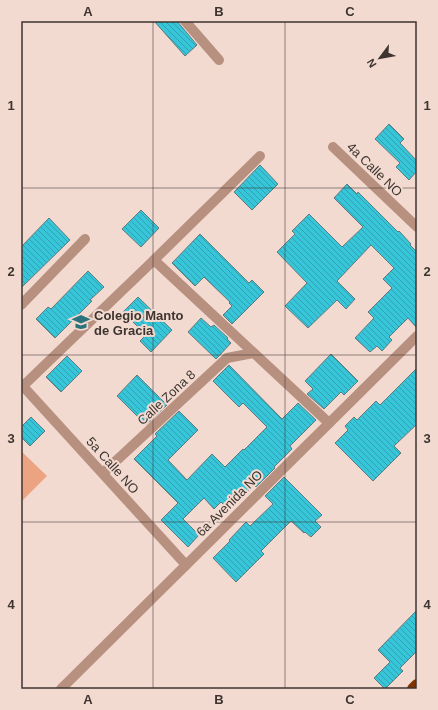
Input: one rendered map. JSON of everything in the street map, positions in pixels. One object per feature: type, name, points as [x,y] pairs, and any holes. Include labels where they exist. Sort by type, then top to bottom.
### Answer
[{"type":"highway","points":[[413,689],[417,685]]},
{"type":"street","points":[[185,21],[219,60]]},
{"type":"street","name":"4a Calle NO","points":[[332,147],[417,227]]},
{"type":"street","points":[[22,385],[154,260],[260,156]]},
{"type":"street","points":[[21,305],[85,239]]},
{"type":"street","points":[[154,260],[329,423]]},
{"type":"street","name":"6a Avenida NO","points":[[61,689],[417,336]]},
{"type":"street","name":"Calle Zona 8","points":[[103,473],[227,358],[253,353]]},
{"type":"street","name":"5a Calle NO","points":[[22,385],[186,565]]},
{"type":"shaded area","points":[[21,451],[47,476],[21,502]]},
{"type":"building","points":[[154,21],[177,21],[197,45],[185,56]]},
{"type":"building","points":[[389,124],[404,139],[400,143],[417,161],[417,171],[409,180],[396,167],[400,163],[375,139]]},
{"type":"building","points":[[260,165],[278,184],[252,210],[234,192]]},
{"type":"building","points":[[347,184],[357,194],[358,192],[398,232],[399,231],[417,252],[417,328],[408,318],[389,337],[392,340],[382,351],[377,346],[370,352],[355,338],[374,318],[368,312],[392,288],[383,279],[394,268],[371,245],[337,281],[355,299],[346,309],[337,300],[308,328],[285,306],[307,283],[277,252],[295,234],[292,231],[309,214],[342,247],[363,227],[334,198]]},
{"type":"building","points":[[141,210],[159,228],[141,247],[122,229]]},
{"type":"building","points":[[49,218],[70,240],[21,288],[21,247]]},
{"type":"building","points":[[200,234],[249,283],[252,280],[264,292],[232,324],[223,315],[232,306],[229,303],[230,302],[204,277],[195,286],[172,263]]},
{"type":"building","points":[[88,271],[104,287],[55,338],[36,319],[48,307],[51,309]]},
{"type":"building","points":[[138,297],[172,330],[151,352],[140,341],[146,335],[123,312]]},
{"type":"building","points":[[201,318],[211,327],[214,325],[228,338],[227,339],[231,343],[216,359],[188,332]]},
{"type":"building","points":[[331,354],[358,381],[344,395],[341,392],[324,409],[307,394],[313,389],[305,381]]},
{"type":"building","points":[[67,356],[82,371],[61,392],[46,377]]},
{"type":"building","points":[[229,365],[282,419],[298,403],[316,420],[290,446],[292,449],[274,467],[275,468],[256,487],[254,485],[229,510],[221,502],[214,509],[204,498],[183,519],[199,535],[188,547],[161,520],[178,503],[134,459],[157,436],[155,434],[179,411],[198,430],[168,460],[187,480],[212,454],[225,467],[243,449],[244,450],[267,427],[243,403],[239,407],[213,381]]},
{"type":"building","points":[[417,368],[417,424],[394,446],[401,453],[373,481],[335,443],[348,430],[345,426],[354,417],[357,420],[376,401],[380,405]]},
{"type":"building","points":[[137,375],[167,405],[146,425],[117,396]]},
{"type":"building","points":[[31,417],[45,431],[30,446],[21,437],[21,427]]},
{"type":"building","points":[[284,477],[322,515],[315,521],[321,527],[311,537],[305,532],[304,533],[291,521],[261,551],[264,554],[236,582],[213,558],[246,522],[250,526],[273,504],[265,496]]},
{"type":"building","points":[[417,610],[417,651],[400,668],[403,671],[385,689],[374,678],[390,662],[378,650]]},
{"type":"place","name":"Colegio Manto de Gracia","points":[[81,322]]}]
